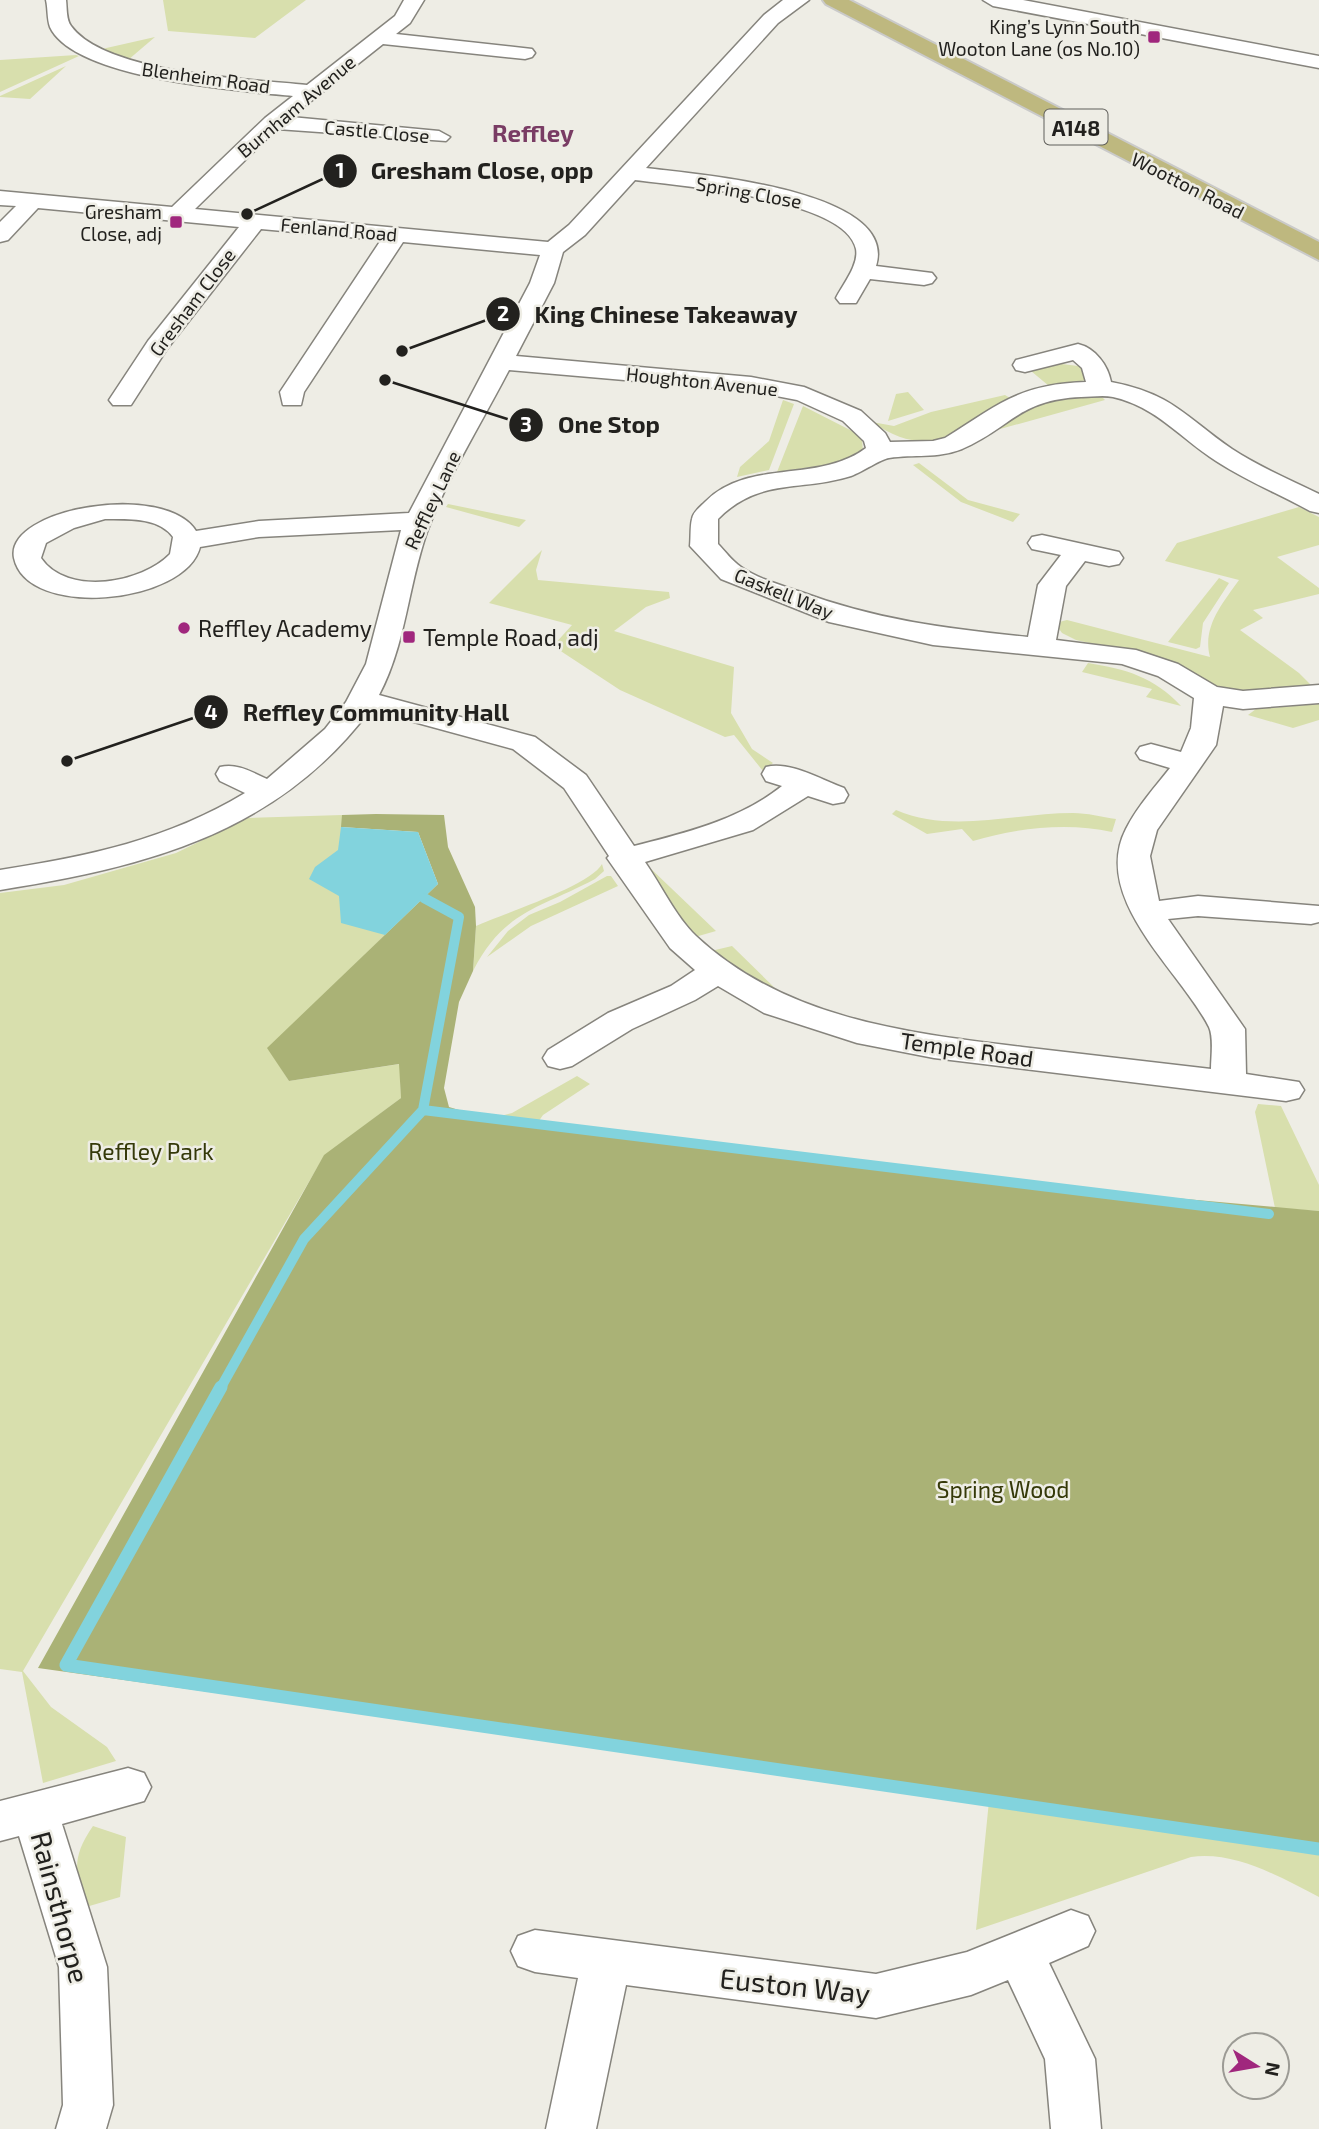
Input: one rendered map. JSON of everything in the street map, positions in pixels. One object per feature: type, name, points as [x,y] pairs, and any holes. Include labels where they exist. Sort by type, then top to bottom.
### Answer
[{"type":"main road","name":"Wootton Road","points":[[833,0],[1319,252]]},
{"type":"street","name":"Blenheim Road","points":[[55,0],[55,22],[63,34],[90,52],[174,76],[310,91]]},
{"type":"street","name":"Burnham Avenue","points":[[178,214],[272,122],[403,19],[414,0]]},
{"type":"street","points":[[553,249],[577,230],[771,19],[785,6],[799,0]]},
{"type":"street","points":[[993,0],[1319,62]]},
{"type":"street","points":[[378,38],[531,54]]},
{"type":"street","name":"Castle Close","points":[[272,122],[447,137]]},
{"type":"street","name":"Spring Close","points":[[631,173],[778,195],[821,206],[853,226],[863,238],[866,258],[848,298]]},
{"type":"street","name":"Fenland Road","points":[[0,198],[553,249]]},
{"type":"street","points":[[0,235],[32,202]]},
{"type":"street","name":"Gresham Close","points":[[102,384],[127,393],[157,346],[255,221]]},
{"type":"street","points":[[292,400],[292,392],[396,234]]},
{"type":"street","name":"Reffley Lane","points":[[0,880],[130,855],[202,827],[268,792],[307,766],[339,735],[363,700],[379,667],[407,550],[418,521],[542,283],[553,249]]},
{"type":"street","points":[[861,271],[924,278]]},
{"type":"street","points":[[1025,365],[1087,349],[1099,373],[1099,388]]},
{"type":"street","name":"Houghton Avenue","points":[[501,362],[751,384],[804,394],[852,416],[876,438],[879,450]]},
{"type":"street","points":[[879,450],[934,449],[968,435],[1033,395],[1073,388],[1099,388],[1133,393],[1152,401],[1171,412],[1224,455],[1319,505]]},
{"type":"street","name":"Gaskell Way","points":[[879,450],[867,463],[845,469],[770,480],[726,495],[705,517],[702,531],[704,546],[731,573],[838,616],[933,636],[1126,656],[1168,670],[1209,695],[1243,700],[1319,694]]},
{"type":"street","points":[[105,511],[135,511],[160,516],[178,527],[187,541],[182,557],[164,572],[136,583],[103,589],[56,583],[36,571],[28,556],[34,541],[50,527],[75,516],[105,511]]},
{"type":"street","points":[[187,541],[259,529],[418,521]]},
{"type":"street","points":[[1042,543],[1109,558]]},
{"type":"street","points":[[1041,646],[1052,585],[1078,551]]},
{"type":"street","points":[[1209,695],[1203,736],[1141,830],[1134,856],[1138,888],[1146,912],[1228,1030],[1229,1083]]},
{"type":"street","name":"Temple Road","points":[[363,700],[425,713],[524,743],[575,782],[623,858],[682,941],[717,971],[776,1005],[857,1032],[934,1047],[1286,1090]]},
{"type":"street","points":[[1151,753],[1187,764]]},
{"type":"street","points":[[230,774],[268,792]]},
{"type":"street","points":[[623,858],[729,831],[784,802],[790,779],[833,795]]},
{"type":"street","points":[[1146,912],[1198,906],[1311,914]]},
{"type":"street","points":[[560,1058],[620,1021],[683,992],[717,971]]},
{"type":"street","name":"Rainsthorpe","points":[[81,2129],[88,2105],[83,1967],[18,1816],[128,1787]]},
{"type":"street","name":"Euston Way","points":[[535,1951],[876,1996],[971,1973],[1071,1931]]},
{"type":"street","points":[[1020,1953],[1070,2059],[1076,2129]]},
{"type":"street","points":[[572,2129],[606,1962]]},
{"type":"green space","points":[[163,0],[306,0],[255,38],[168,31]]},
{"type":"green space","points":[[155,37],[128,60],[102,49]]},
{"type":"green space","points":[[79,56],[0,92],[0,60]]},
{"type":"green space","points":[[66,66],[30,99],[0,97],[0,96]]},
{"type":"green space","points":[[1062,364],[1086,367],[1087,380],[1049,386],[1031,371]]},
{"type":"green space","points":[[908,392],[924,410],[888,421],[896,394]]},
{"type":"green space","points":[[1097,392],[1105,400],[993,431],[1022,406]]},
{"type":"green space","points":[[1005,395],[1010,398],[976,422],[944,438],[911,440],[872,422],[894,426],[931,412]]},
{"type":"green space","points":[[783,400],[794,404],[769,470],[737,477],[740,467],[769,441]]},
{"type":"green space","points":[[803,406],[856,433],[862,439],[863,451],[853,461],[777,472]]},
{"type":"green space","points":[[919,463],[968,500],[1020,514],[1013,522],[961,502],[913,465]]},
{"type":"green space","points":[[448,504],[526,520],[519,527],[446,507]]},
{"type":"green space","points":[[1299,507],[1319,517],[1319,545],[1277,557],[1319,588],[1319,594],[1253,610],[1263,618],[1240,630],[1299,673],[1313,687],[1264,693],[1218,690],[1157,658],[1076,640],[1062,633],[1055,623],[1067,620],[1210,657],[1208,646],[1211,626],[1220,607],[1239,580],[1165,561],[1177,543]]},
{"type":"green space","points":[[542,550],[536,570],[538,580],[669,592],[670,598],[646,607],[614,631],[734,667],[731,713],[752,749],[773,763],[763,771],[734,735],[725,737],[620,690],[553,646],[572,625],[489,603]]},
{"type":"green space","points":[[1219,578],[1229,583],[1203,623],[1200,647],[1196,649],[1168,642]]},
{"type":"green space","points":[[1088,663],[1115,668],[1150,681],[1181,706],[1146,697],[1152,689],[1082,672]]},
{"type":"green space","points":[[1319,704],[1319,720],[1293,728],[1248,715],[1256,709]]},
{"type":"green space","points":[[896,810],[939,821],[1073,813],[1116,819],[1112,832],[1077,827],[1042,828],[973,841],[962,829],[927,834],[892,814]]},
{"type":"green space","name":"Reffley Park","points":[[342,815],[342,827],[438,884],[268,1048],[289,1081],[400,1064],[401,1098],[324,1156],[23,1671],[51,1707],[107,1747],[116,1761],[43,1783],[22,1672],[0,1669],[0,893],[64,885],[176,853],[248,818]]},
{"type":"green space","name":"Spring Wood","points":[[342,815],[444,815],[448,847],[475,907],[473,971],[459,1002],[444,1088],[449,1107],[489,1119],[738,1153],[829,1156],[1108,1192],[1319,1211],[1319,1853],[989,1801],[38,1668],[324,1155],[401,1098],[399,1064],[289,1081],[267,1048],[438,884],[418,832],[341,827]]},
{"type":"green space","points":[[602,864],[604,871],[595,879],[525,913],[511,923],[485,951],[473,971],[476,926],[564,890],[581,881]]},
{"type":"green space","points":[[648,866],[716,931],[695,937],[680,921]]},
{"type":"green space","points":[[611,876],[618,886],[531,926],[487,957],[508,931],[529,915],[560,902]]},
{"type":"green space","points":[[732,946],[781,994],[711,951]]},
{"type":"green space","points":[[577,1076],[590,1084],[543,1115],[536,1125],[489,1119],[512,1113]]},
{"type":"green space","points":[[1258,1104],[1281,1106],[1319,1185],[1319,1211],[1275,1208],[1255,1112]]},
{"type":"green space","points":[[989,1801],[1319,1853],[1319,1897],[1273,1874],[1241,1862],[1208,1856],[1191,1857],[976,1930]]},
{"type":"green space","points":[[93,1826],[126,1837],[120,1897],[86,1907],[77,1865],[81,1847]]},
{"type":"water","points":[[341,827],[418,832],[438,884],[385,935],[341,923],[339,896],[309,879],[315,867],[338,850]]},
{"type":"waterway","points":[[423,1110],[459,917],[424,898]]},
{"type":"waterway","points":[[220,1389],[304,1239],[423,1110]]},
{"type":"waterway","points":[[423,1110],[1269,1214]]},
{"type":"waterway","points":[[221,1387],[66,1665],[1319,1849]]},
{"type":"place","name":"King’s Lynn South Wooton Lane (os No.10)","points":[[1154,37]]},
{"type":"place","name":"Gresham Close, opp","points":[[247,214]]},
{"type":"place","name":"Gresham Close, adj","points":[[176,222]]},
{"type":"place","name":"King Chinese Takeaway","points":[[402,351]]},
{"type":"place","name":"One Stop","points":[[385,380]]},
{"type":"place","name":"Reffley Academy","points":[[184,628]]},
{"type":"place","name":"Temple Road, adj","points":[[409,637]]},
{"type":"place","name":"Reffley Community Hall","points":[[67,761]]},
{"type":"district","name":"Reffley","points":[[533,132]]}]
